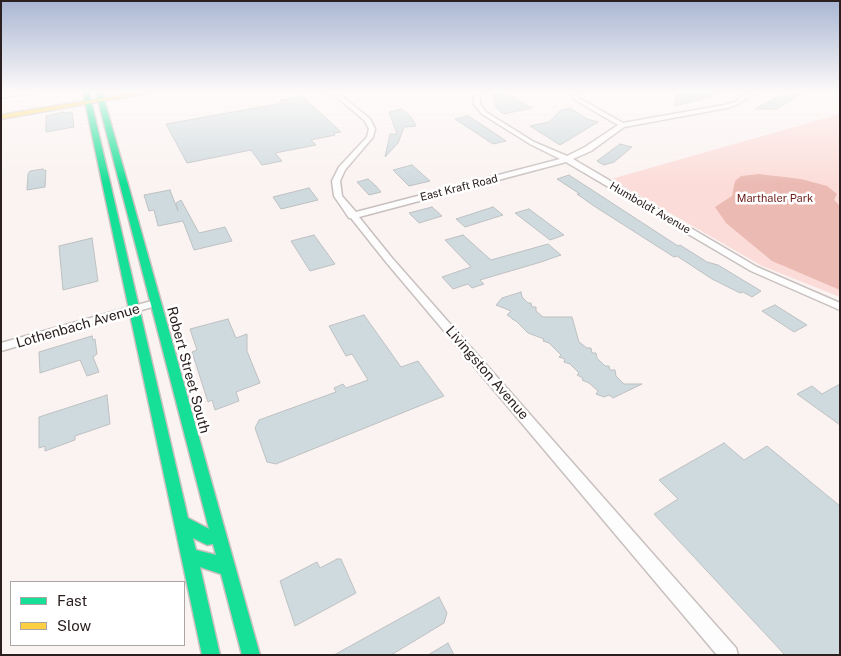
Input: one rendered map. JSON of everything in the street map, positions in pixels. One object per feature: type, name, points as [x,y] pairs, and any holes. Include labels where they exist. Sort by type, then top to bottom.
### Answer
[{"type":"main road","points":[[93,123],[211,655]]},
{"type":"main road","name":"Robert Street South","points":[[108,123],[226,568],[251,655]]},
{"type":"main road","points":[[181,522],[207,537],[218,536]]},
{"type":"main road","points":[[189,556],[213,562],[226,568]]},
{"type":"street","name":"Livingston Avenue","points":[[369,123],[372,129],[370,137],[342,169],[336,181],[338,196],[352,216],[730,655]]},
{"type":"street","name":"Humboldt Avenue","points":[[500,123],[532,142],[567,159],[754,269],[840,307]]},
{"type":"street","points":[[618,123],[622,125],[636,123]]},
{"type":"street","name":"East Kraft Road","points":[[352,216],[567,159],[588,148],[622,125]]},
{"type":"street","name":"Lothenbach Avenue","points":[[1,348],[155,304]]},
{"type":"green space","name":"Marthaler Park","points":[[810,123],[840,123],[840,297],[762,266],[611,179]]},
{"type":"shaded area","points":[[759,174],[801,179],[827,186],[837,194],[834,200],[840,206],[840,290],[772,261],[726,223],[715,207],[732,196],[735,181],[741,176]]},
{"type":"building","points":[[46,123],[73,123],[74,127],[46,132]]},
{"type":"building","points":[[331,123],[341,132],[311,140],[316,145],[275,153],[282,161],[262,165],[251,150],[187,163],[166,124]]},
{"type":"building","points":[[393,123],[414,123],[416,126],[404,127],[398,143],[385,157],[390,134],[397,134]]},
{"type":"building","points":[[460,123],[478,123],[506,141],[493,144]]},
{"type":"building","points":[[546,123],[597,123],[560,145],[530,126]]},
{"type":"building","points":[[620,144],[632,147],[614,162],[604,165],[597,161]]},
{"type":"building","points":[[412,165],[430,181],[409,186],[393,170]]},
{"type":"building","points":[[43,169],[43,171],[46,170],[45,187],[27,190],[28,174],[30,171]]},
{"type":"building","points":[[569,175],[678,246],[680,245],[707,262],[718,265],[761,291],[752,297],[743,292],[740,293],[712,279],[677,256],[674,257],[594,206],[557,179]]},
{"type":"building","points":[[368,179],[381,192],[369,195],[357,182]]},
{"type":"building","points":[[309,188],[318,200],[281,209],[273,197]]},
{"type":"building","points":[[170,190],[178,211],[176,203],[181,200],[199,233],[225,227],[232,241],[194,250],[183,221],[158,226],[154,210],[149,211],[144,195]]},
{"type":"building","points":[[432,207],[442,216],[419,223],[409,213]]},
{"type":"building","points":[[493,207],[503,215],[465,227],[456,219]]},
{"type":"building","points":[[529,209],[564,235],[550,240],[515,213]]},
{"type":"building","points":[[314,235],[335,264],[310,271],[291,241]]},
{"type":"building","points":[[463,235],[491,260],[548,244],[561,255],[480,280],[484,284],[472,288],[468,284],[453,289],[442,277],[471,267],[445,240]]},
{"type":"building","points":[[92,238],[98,281],[63,290],[59,246]]},
{"type":"building","points":[[521,292],[522,297],[528,303],[531,303],[532,307],[536,307],[536,311],[543,317],[572,317],[579,342],[587,348],[591,348],[592,353],[596,353],[597,358],[605,366],[609,366],[610,370],[615,370],[616,376],[624,384],[642,384],[613,398],[609,395],[604,397],[596,394],[598,391],[582,380],[583,378],[577,375],[579,373],[570,364],[564,362],[565,359],[559,357],[561,355],[549,343],[528,333],[507,315],[511,311],[496,305],[502,298]]},
{"type":"building","points":[[775,305],[807,325],[794,332],[762,311]]},
{"type":"building","points":[[364,315],[401,367],[418,361],[444,396],[276,464],[267,462],[255,428],[259,420],[336,392],[334,388],[343,384],[346,388],[368,380],[352,354],[346,356],[329,326]]},
{"type":"building","points":[[228,319],[236,338],[247,334],[247,351],[260,383],[236,392],[239,401],[215,410],[212,400],[208,402],[192,352],[197,350],[190,329]]},
{"type":"building","points":[[92,336],[93,340],[95,339],[97,354],[93,357],[99,372],[87,376],[80,360],[40,373],[39,352]]},
{"type":"building","points":[[840,384],[840,425],[797,394],[812,386],[822,394]]},
{"type":"building","points":[[107,395],[110,424],[75,436],[75,440],[45,451],[45,446],[39,448],[39,417]]},
{"type":"building","points":[[724,443],[744,460],[767,446],[840,506],[840,655],[785,655],[654,514],[678,499],[659,480]]},
{"type":"building","points":[[337,559],[341,559],[356,593],[295,626],[280,581],[317,562],[320,568]]},
{"type":"building","points":[[439,597],[447,613],[444,623],[391,655],[334,655]]},
{"type":"building","points":[[448,643],[454,655],[428,655]]},
{"type":"traffic: fast","points":[[93,123],[211,655]]},
{"type":"traffic: fast","points":[[107,123],[251,655]]},
{"type":"traffic: fast","points":[[181,522],[207,537],[217,536]]},
{"type":"traffic: fast","points":[[189,556],[213,562],[226,568]]}]
